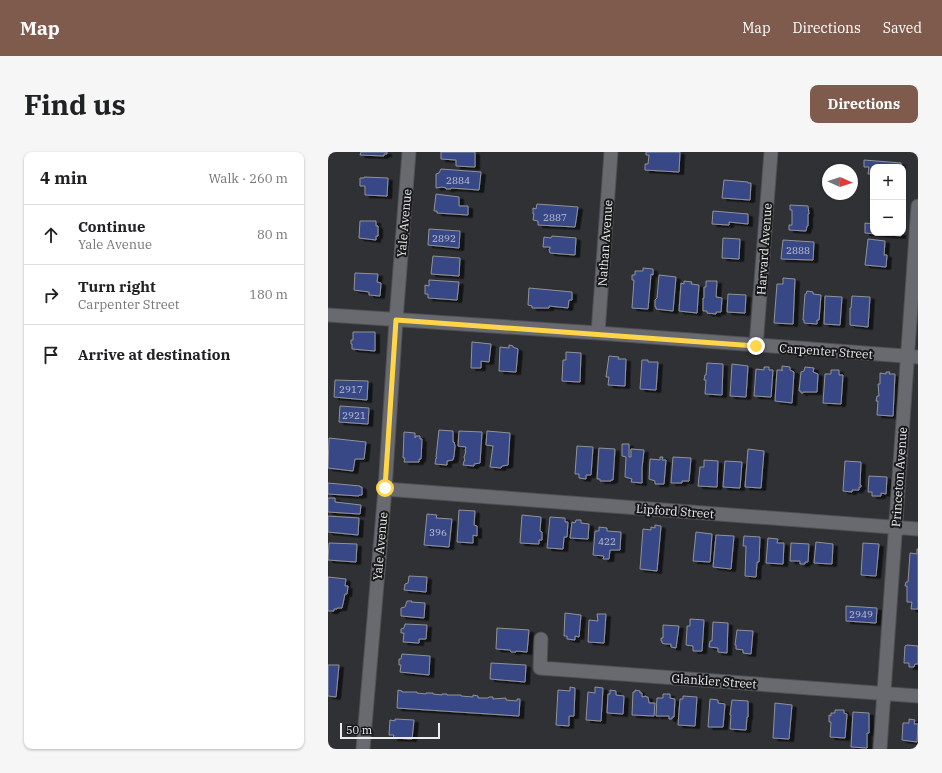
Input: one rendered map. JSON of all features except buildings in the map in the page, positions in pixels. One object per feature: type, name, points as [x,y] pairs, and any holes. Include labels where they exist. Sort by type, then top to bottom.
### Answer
[{"type":"street","name":"Yale Avenue","points":[[363,749],[385,488],[396,320],[410,152]]},
{"type":"street","name":"Nathan Avenue","points":[[598,333],[611,152]]},
{"type":"street","name":"Harvard Avenue","points":[[756,346],[771,152]]},
{"type":"street","name":"Princeton Avenue","points":[[880,749],[896,528],[913,357],[918,206]]},
{"type":"street","name":"Carpenter Street","points":[[328,315],[598,333],[913,357]]},
{"type":"street","name":"Lipford Street","points":[[385,488],[918,529]]},
{"type":"street","name":"Glankler Street","points":[[541,639],[540,668],[918,696]]},
{"type":"route","points":[[385,488],[396,320],[598,333],[756,346]]}]
